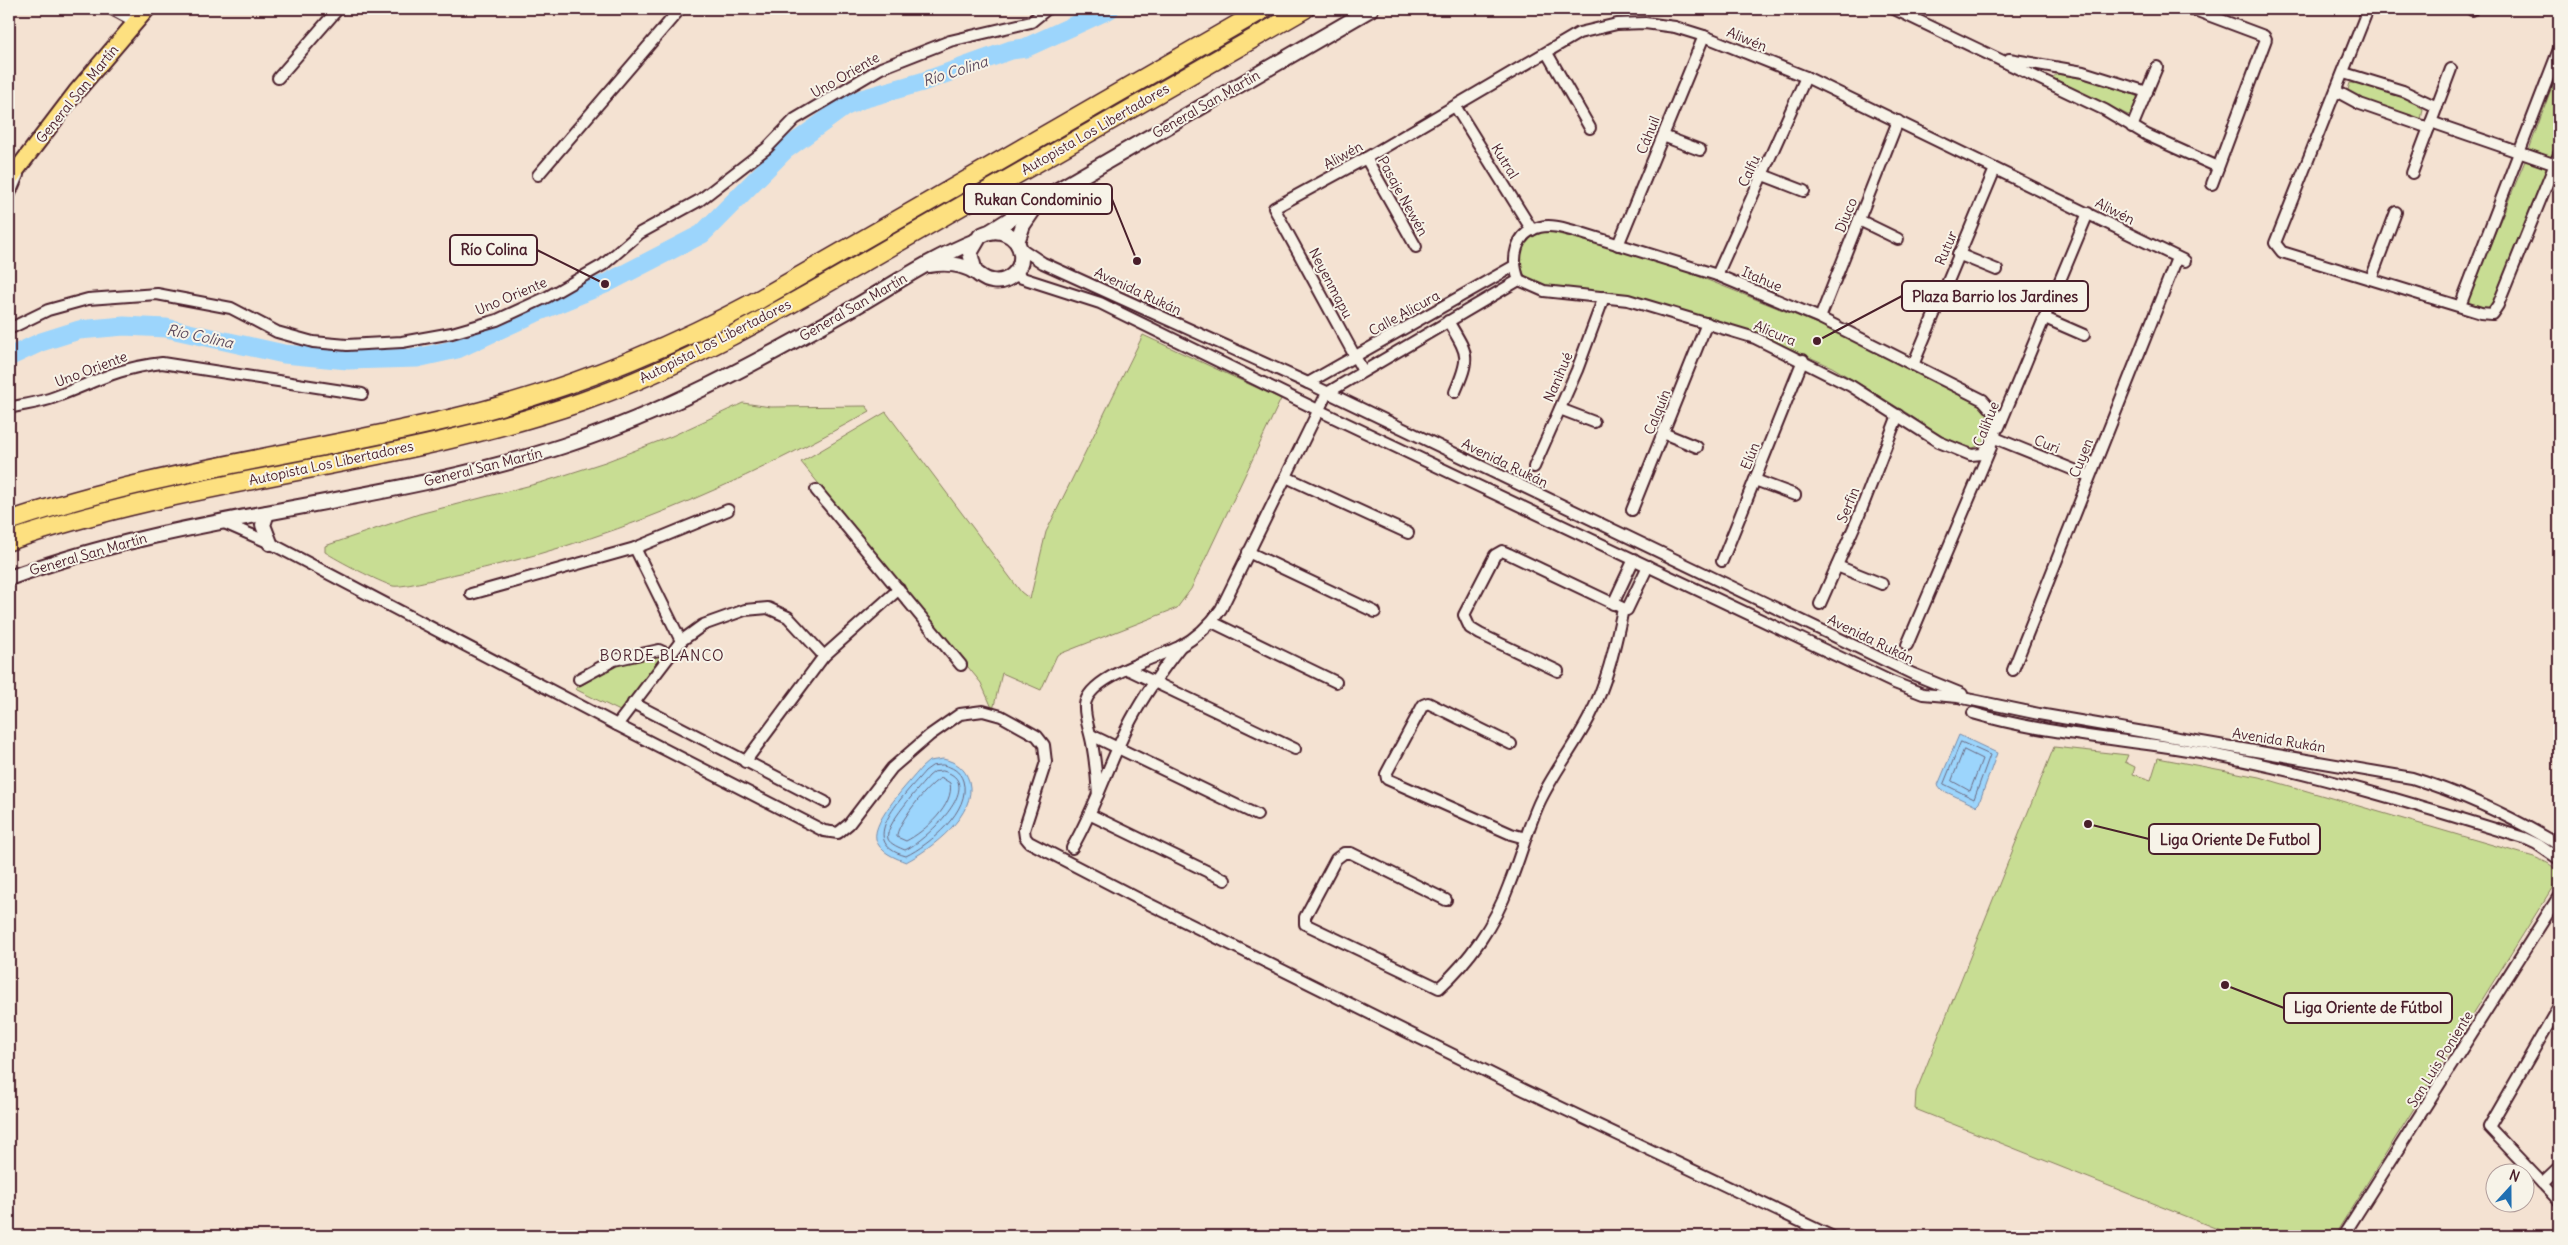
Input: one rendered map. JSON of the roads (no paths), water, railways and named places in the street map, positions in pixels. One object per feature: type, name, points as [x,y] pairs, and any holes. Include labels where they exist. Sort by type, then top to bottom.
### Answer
[{"type":"highway","name":"Autopista Los Libertadores","points":[[9,521],[103,492],[177,474],[480,412],[551,391],[612,369],[700,330],[760,299],[1264,9]]},
{"type":"highway","name":"Autopista Los Libertadores","points":[[9,541],[147,501],[406,448],[500,426],[555,411],[643,378],[766,318],[1305,9]]},
{"type":"main road","name":"General San Martín","points":[[9,180],[26,156],[147,9]]},
{"type":"street","points":[[112,9],[136,22]]},
{"type":"street","points":[[278,78],[338,9]]},
{"type":"street","points":[[538,175],[680,9]]},
{"type":"street","name":"Uno Oriente","points":[[9,329],[48,310],[88,299],[157,294],[231,308],[277,332],[313,342],[347,345],[402,342],[452,332],[497,320],[547,297],[603,265],[640,233],[700,200],[767,148],[795,119],[881,68],[950,40],[1031,22],[1047,9]]},
{"type":"street","name":"General San Martín","points":[[991,231],[1042,199],[1371,9]]},
{"type":"street","points":[[1894,9],[2105,110],[2132,127],[2218,167]]},
{"type":"street","points":[[2192,9],[2264,36],[2266,39],[2212,184]]},
{"type":"street","points":[[2368,9],[2275,243],[2282,252],[2488,315],[2495,311],[2557,166],[2559,154]]},
{"type":"street","name":"Aliwén","points":[[1274,208],[1366,158],[1579,33],[1617,24],[1660,24],[1704,36],[1806,77],[2181,260]]},
{"type":"street","name":"Cáhuil","points":[[1618,245],[1704,36]]},
{"type":"street","points":[[2460,306],[2559,49]]},
{"type":"street","points":[[1547,53],[1590,128]]},
{"type":"street","points":[[1998,58],[2083,72],[2147,92]]},
{"type":"street","points":[[2132,127],[2157,67]]},
{"type":"street","points":[[2412,173],[2451,69]]},
{"type":"street","points":[[2344,73],[2403,91],[2437,107]]},
{"type":"street","name":"Calfu","points":[[1717,275],[1806,77]]},
{"type":"street","points":[[2336,91],[2360,104],[2557,166]]},
{"type":"street","name":"Kutral","points":[[1454,106],[1532,230]]},
{"type":"street","name":"Diuco","points":[[1820,318],[1898,122]]},
{"type":"street","points":[[1663,136],[1700,150]]},
{"type":"street","points":[[9,168],[26,156]]},
{"type":"street","points":[[9,196],[26,156]]},
{"type":"street","name":"Pasaje Newén","points":[[1366,158],[1416,247]]},
{"type":"street","name":"Rutur","points":[[1913,365],[1994,170]]},
{"type":"street","points":[[1763,175],[1804,191]]},
{"type":"street","name":"General San Martín","points":[[1018,245],[1028,216],[1042,199]]},
{"type":"street","name":"Neyenmapu","points":[[1274,208],[1363,371]]},
{"type":"street","points":[[2371,279],[2396,212]]},
{"type":"street","name":"Calihue","points":[[1906,645],[1995,438],[2088,213]]},
{"type":"street","points":[[1859,220],[1898,239]]},
{"type":"street","name":"Itahue","points":[[1532,230],[1541,227],[1556,227],[1717,275],[1820,318],[1983,400],[1997,416],[1995,438]]},
{"type":"street","points":[[1519,280],[1514,266],[1516,249],[1521,239],[1532,230]]},
{"type":"street","points":[[991,231],[1008,234],[1018,245],[1021,259],[1013,275],[1000,282],[993,282],[980,277],[972,266],[970,253],[975,240],[991,231]]},
{"type":"street","name":"General San Martín","points":[[9,578],[117,544],[267,512],[452,477],[528,457],[598,433],[677,402],[741,370],[924,266],[975,240]]},
{"type":"street","name":"Avenida Rukán","points":[[1018,245],[1043,263],[1308,384],[1912,674],[1981,702]]},
{"type":"street","points":[[1958,254],[1997,270]]},
{"type":"street","name":"Cuyen","points":[[2013,670],[2089,476],[2181,260]]},
{"type":"street","name":"General San Martín","points":[[924,266],[947,264],[975,272]]},
{"type":"street","name":"Calle Alicura","points":[[1308,384],[1514,266]]},
{"type":"street","name":"Avenida Rukán","points":[[1013,275],[1100,303],[1318,410],[1899,685],[1923,694],[1981,702],[2039,714],[2412,778],[2486,805],[2559,844]]},
{"type":"street","name":"Calle Alicura","points":[[1327,393],[1519,280]]},
{"type":"street","name":"Alicura","points":[[1519,280],[1544,291],[1604,297],[1661,308],[1755,338],[1804,360],[1852,386],[1939,442],[1971,456],[1982,454],[1995,438]]},
{"type":"street","name":"Nanihué","points":[[1534,467],[1577,370],[1604,297]]},
{"type":"street","points":[[2045,318],[2084,335]]},
{"type":"street","points":[[1448,321],[1466,352],[1466,367],[1455,392]]},
{"type":"street","name":"Calquín","points":[[1632,510],[1707,323]]},
{"type":"street","points":[[1173,338],[1179,325]]},
{"type":"street","name":"Elún","points":[[1722,561],[1804,360]]},
{"type":"street","name":"Uno Oriente","points":[[9,408],[53,398],[133,366],[162,363],[362,394]]},
{"type":"street","points":[[1098,795],[1085,712],[1089,694],[1094,688],[1127,669],[1180,646],[1212,622],[1221,609],[1327,393]]},
{"type":"street","points":[[1560,409],[1594,422]]},
{"type":"street","name":"Serfin","points":[[1820,604],[1898,415]]},
{"type":"street","points":[[1663,433],[1697,447]]},
{"type":"street","name":"Curi","points":[[1995,438],[2089,476]]},
{"type":"street","points":[[1286,477],[1408,533]]},
{"type":"street","points":[[1755,480],[1795,495]]},
{"type":"street","points":[[1516,503],[1523,487]]},
{"type":"street","points":[[816,490],[961,664]]},
{"type":"street","points":[[471,594],[635,548],[728,510]]},
{"type":"street","points":[[267,512],[263,525],[270,543]]},
{"type":"street","points":[[222,522],[270,543],[824,831],[838,832],[849,824],[892,768],[953,716],[974,711],[1001,716],[1038,736],[1046,751],[1046,762],[1024,830],[1024,837],[1029,842],[1139,899],[1524,1090],[1831,1236]]},
{"type":"street","points":[[635,548],[681,641]]},
{"type":"street","points":[[1558,670],[1480,634],[1466,622],[1464,615],[1494,555],[1502,551],[1625,609]]},
{"type":"street","points":[[1248,552],[1375,612]]},
{"type":"street","points":[[1613,604],[1634,559]]},
{"type":"street","points":[[1446,900],[1351,853],[1344,853],[1336,859],[1309,908],[1305,917],[1305,924],[1439,988],[1453,975],[1478,944],[1509,887],[1525,838],[1549,783],[1590,717],[1614,652],[1625,609],[1648,566]]},
{"type":"street","points":[[1837,566],[1882,584]]},
{"type":"street","points":[[1712,596],[1719,581]]},
{"type":"street","points":[[745,762],[824,656],[899,588]]},
{"type":"street","points":[[617,725],[681,641],[703,625],[745,610],[768,608],[788,617],[824,656]]},
{"type":"street","points":[[1212,622],[1336,682]]},
{"type":"street","points":[[1072,848],[1091,815],[1118,748],[1154,681],[1180,646]]},
{"type":"street","points":[[579,679],[614,660],[660,650],[670,655]]},
{"type":"street","points":[[1127,669],[1295,749]]},
{"type":"street","points":[[633,703],[825,802]]},
{"type":"street","points":[[1512,744],[1428,703],[1423,705],[1386,774],[1387,779],[1511,834],[1525,838]]},
{"type":"street","points":[[1973,713],[2035,729],[2208,753],[2288,770],[2524,838],[2537,844],[2559,859]]},
{"type":"street","points":[[1090,735],[1257,814]]},
{"type":"street","points":[[1091,815],[1225,880]]},
{"type":"street","name":"San Luis Poniente","points":[[2343,1236],[2559,896]]},
{"type":"street","points":[[2559,1006],[2489,1127],[2559,1201]]},
{"type":"street","points":[[2542,1183],[2559,1166]]},
{"type":"water","points":[[1959,735],[1997,753],[1979,803],[1976,806],[1942,790],[1938,785]]},
{"type":"water","points":[[943,759],[959,766],[965,772],[969,781],[970,793],[960,818],[928,848],[906,862],[892,856],[880,848],[876,839],[876,831],[880,822],[893,802],[921,768],[929,761]]},
{"type":"waterway","name":"Río Colina","points":[[9,357],[41,342],[79,330],[124,326],[166,328],[284,354],[348,360],[417,358],[457,349],[535,313],[605,284],[702,234],[785,150],[844,107],[862,99],[922,82],[1011,50],[1025,48],[1110,9]]},
{"type":"place","name":"Rukan Condominio","points":[[1137,261]]},
{"type":"place","name":"Río Colina","points":[[605,284]]},
{"type":"place","name":"Plaza Barrio los Jardines","points":[[1817,341]]},
{"type":"place","name":"Liga Oriente De Futbol","points":[[2088,824]]},
{"type":"place","name":"Liga Oriente de Fútbol","points":[[2225,985]]},
{"type":"district","name":"BORDE BLANCO","points":[[662,655]]}]
